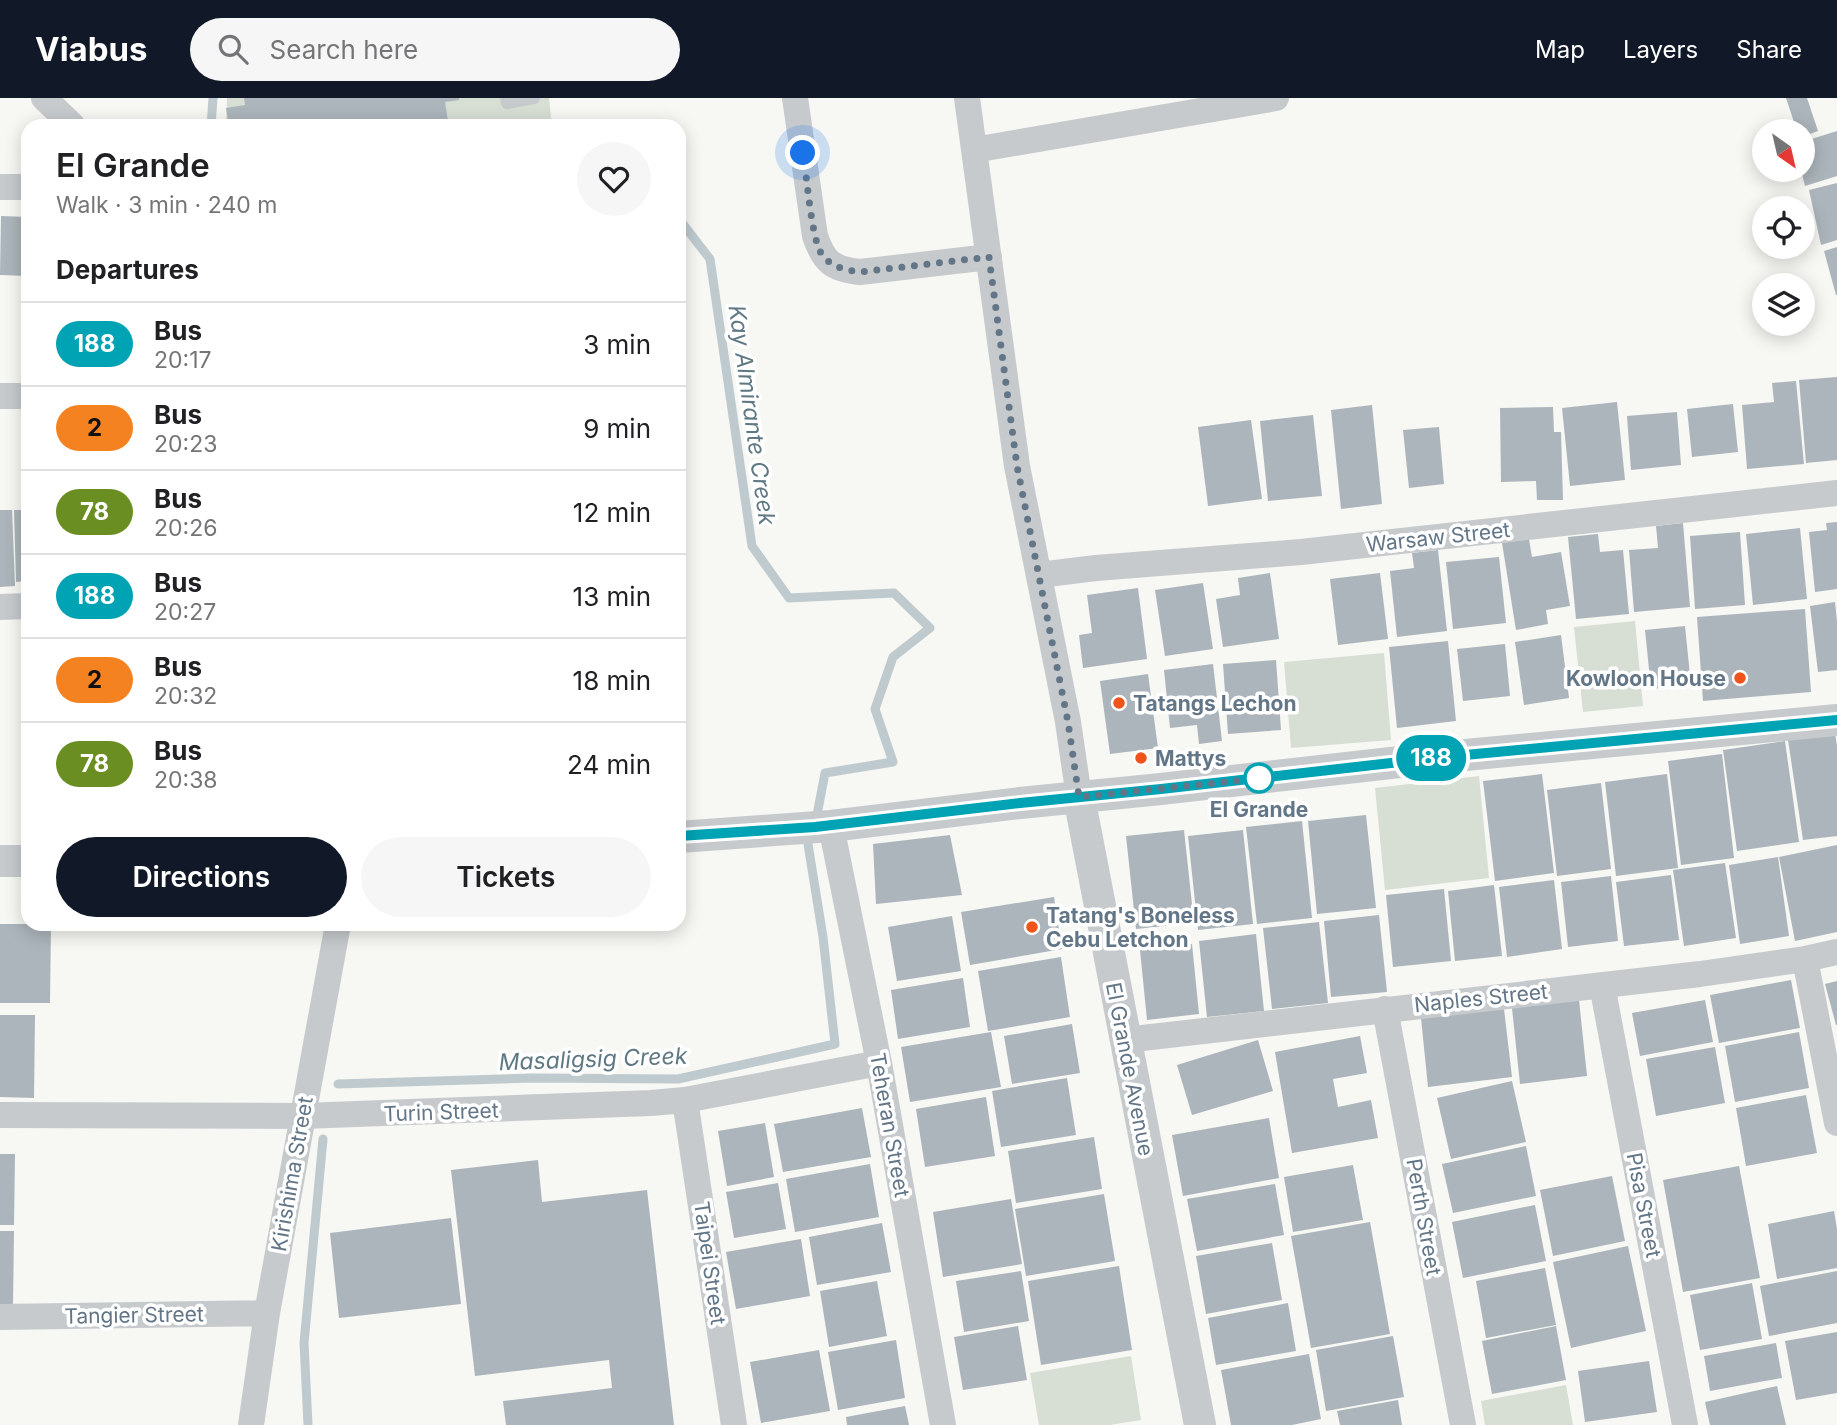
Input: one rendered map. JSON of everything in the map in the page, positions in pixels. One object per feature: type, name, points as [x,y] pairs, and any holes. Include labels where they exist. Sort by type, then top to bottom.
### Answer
[{"type":"street","points":[[44,98],[66,119]]},
{"type":"street","points":[[795,98],[815,236],[821,252],[830,263],[843,270],[860,272],[989,257]]},
{"type":"street","name":"El Grande Avenue","points":[[967,98],[1017,466],[1068,722],[1079,797],[1200,1425]]},
{"type":"street","points":[[974,150],[1276,98]]},
{"type":"street","points":[[0,187],[21,187]]},
{"type":"street","points":[[0,396],[21,396]]},
{"type":"street","name":"Warsaw Street","points":[[1039,575],[1301,552],[1837,493]]},
{"type":"street","points":[[0,607],[21,606]]},
{"type":"street","points":[[686,835],[831,825],[1444,757],[1837,720]]},
{"type":"street","name":"Teheran Street","points":[[831,825],[879,1063],[943,1425]]},
{"type":"street","points":[[0,861],[21,861]]},
{"type":"street","name":"Kirishima Street","points":[[251,1425],[267,1313],[337,931]]},
{"type":"street","name":"Naples Street","points":[[1125,1040],[1700,974],[1837,952]]},
{"type":"street","points":[[1805,959],[1837,1123]]},
{"type":"street","name":"Pisa Street","points":[[1602,985],[1685,1425]]},
{"type":"street","name":"Perth Street","points":[[1385,1009],[1463,1425]]},
{"type":"street","name":"Turin Street","points":[[0,1115],[303,1116],[685,1100],[879,1063]]},
{"type":"street","name":"Taipei Street","points":[[685,1100],[734,1425]]},
{"type":"street","name":"Tangier Street","points":[[0,1317],[267,1313]]},
{"type":"lane","points":[[506,98],[507,103],[534,98]]},
{"type":"shaded area","points":[[227,98],[549,98],[551,119],[226,119]]},
{"type":"shaded area","points":[[1635,621],[1643,706],[1583,712],[1574,627]]},
{"type":"shaded area","points":[[1384,653],[1391,740],[1291,748],[1284,662]]},
{"type":"shaded area","points":[[1479,776],[1489,878],[1385,890],[1375,788]]},
{"type":"shaded area","points":[[1131,1356],[1141,1420],[1110,1425],[1039,1425],[1030,1373]]},
{"type":"shaded area","points":[[1566,1385],[1573,1425],[1485,1425],[1481,1401]]},
{"type":"building","points":[[244,98],[459,98],[445,102],[448,119],[228,119],[226,108],[245,105]]},
{"type":"building","points":[[1786,98],[1807,98],[1814,119],[1793,119]]},
{"type":"building","points":[[1837,131],[1837,176],[1805,186],[1804,182],[1815,182],[1815,138]]},
{"type":"building","points":[[1837,183],[1837,240],[1821,245],[1815,218],[1815,196],[1810,196],[1809,190]]},
{"type":"building","points":[[1,216],[21,217],[21,276],[0,275]]},
{"type":"building","points":[[1837,247],[1837,295],[1836,295],[1824,251]]},
{"type":"building","points":[[1837,377],[1837,460],[1806,463],[1799,380]]},
{"type":"building","points":[[1796,381],[1804,464],[1747,469],[1742,405],[1774,402],[1772,383]]},
{"type":"building","points":[[1617,402],[1625,480],[1570,486],[1562,408]]},
{"type":"building","points":[[1733,404],[1738,452],[1692,457],[1687,409]]},
{"type":"building","points":[[1372,405],[1382,504],[1341,509],[1331,410]]},
{"type":"building","points":[[1553,407],[1554,432],[1561,432],[1563,500],[1537,500],[1536,481],[1501,482],[1500,408]]},
{"type":"building","points":[[1677,412],[1681,465],[1631,470],[1627,416]]},
{"type":"building","points":[[1313,415],[1322,496],[1268,501],[1260,421]]},
{"type":"building","points":[[1251,420],[1262,499],[1208,506],[1198,427]]},
{"type":"building","points":[[1439,427],[1444,484],[1409,488],[1403,430]]},
{"type":"building","points":[[0,510],[12,510],[15,586],[0,587]]},
{"type":"building","points":[[14,510],[21,510],[21,582],[16,582]]},
{"type":"building","points":[[1837,522],[1837,589],[1815,592],[1809,532],[1827,530],[1826,523]]},
{"type":"building","points":[[1683,523],[1690,607],[1634,612],[1629,550],[1658,548],[1656,526]]},
{"type":"building","points":[[1800,528],[1807,599],[1753,605],[1746,534]]},
{"type":"building","points":[[1740,532],[1745,605],[1695,609],[1690,536]]},
{"type":"building","points":[[1598,534],[1600,552],[1623,550],[1629,614],[1576,619],[1568,537]]},
{"type":"building","points":[[1529,539],[1532,557],[1561,552],[1570,606],[1546,610],[1548,624],[1516,630],[1502,543]]},
{"type":"building","points":[[1438,550],[1447,631],[1397,637],[1390,571],[1414,568],[1412,553]]},
{"type":"building","points":[[1499,557],[1506,623],[1453,629],[1446,562]]},
{"type":"building","points":[[1270,573],[1279,639],[1223,647],[1216,599],[1240,595],[1238,578]]},
{"type":"building","points":[[1380,573],[1388,639],[1338,645],[1330,579]]},
{"type":"building","points":[[1203,583],[1213,649],[1165,656],[1155,590]]},
{"type":"building","points":[[1138,588],[1147,659],[1083,668],[1079,635],[1092,633],[1087,595]]},
{"type":"building","points":[[1835,602],[1837,670],[1818,672],[1810,606]]},
{"type":"building","points":[[1805,609],[1811,692],[1703,701],[1697,617]]},
{"type":"building","points":[[1685,626],[1691,685],[1651,689],[1645,630]]},
{"type":"building","points":[[1561,635],[1569,698],[1524,705],[1515,642]]},
{"type":"building","points":[[1448,641],[1456,721],[1397,728],[1389,647]]},
{"type":"building","points":[[1505,644],[1510,696],[1463,701],[1457,649]]},
{"type":"building","points":[[1276,660],[1281,730],[1228,734],[1223,664]]},
{"type":"building","points":[[1213,664],[1222,741],[1199,744],[1197,725],[1170,728],[1164,670]]},
{"type":"building","points":[[1148,674],[1158,748],[1110,754],[1100,681]]},
{"type":"building","points":[[1835,733],[1837,836],[1803,840],[1788,740]]},
{"type":"building","points":[[1785,741],[1799,842],[1737,851],[1723,750]]},
{"type":"building","points":[[1722,754],[1734,858],[1681,865],[1668,761]]},
{"type":"building","points":[[1542,774],[1554,873],[1495,881],[1483,781]]},
{"type":"building","points":[[1667,774],[1678,868],[1616,876],[1605,782]]},
{"type":"building","points":[[1601,783],[1611,869],[1557,876],[1547,790]]},
{"type":"building","points":[[1366,815],[1376,908],[1317,914],[1308,821]]},
{"type":"building","points":[[1302,821],[1312,918],[1257,924],[1246,827]]},
{"type":"building","points":[[1184,830],[1194,923],[1136,929],[1126,836]]},
{"type":"building","points":[[1243,830],[1253,924],[1198,930],[1188,836]]},
{"type":"building","points":[[950,835],[962,895],[876,904],[873,844]]},
{"type":"building","points":[[1837,845],[1837,932],[1795,941],[1779,857]]},
{"type":"building","points":[[1778,857],[1789,936],[1740,944],[1729,865]]},
{"type":"building","points":[[1725,863],[1736,938],[1684,946],[1673,870]]},
{"type":"building","points":[[1671,875],[1679,940],[1624,946],[1616,882]]},
{"type":"building","points":[[1611,876],[1618,941],[1568,947],[1561,882]]},
{"type":"building","points":[[1554,880],[1562,949],[1507,957],[1499,887]]},
{"type":"building","points":[[1494,885],[1502,956],[1455,961],[1448,891]]},
{"type":"building","points":[[1444,889],[1451,961],[1393,967],[1386,895]]},
{"type":"building","points":[[1054,897],[1062,949],[970,965],[961,912]]},
{"type":"building","points":[[1379,915],[1387,992],[1331,997],[1324,921]]},
{"type":"building","points":[[952,916],[961,971],[897,981],[888,927]]},
{"type":"building","points":[[1319,922],[1328,1003],[1272,1009],[1263,928]]},
{"type":"building","points":[[0,924],[21,924],[21,931],[51,931],[50,1003],[0,1003]]},
{"type":"building","points":[[1256,934],[1264,1011],[1207,1017],[1199,941]]},
{"type":"building","points":[[1192,944],[1199,1014],[1147,1020],[1140,950]]},
{"type":"building","points":[[1061,957],[1070,1017],[988,1031],[978,971]]},
{"type":"building","points":[[963,978],[970,1027],[898,1039],[891,990]]},
{"type":"building","points":[[1791,980],[1800,1028],[1719,1043],[1710,995]]},
{"type":"building","points":[[1837,981],[1837,1025],[1836,1025],[1825,984]]},
{"type":"building","points":[[1579,1000],[1587,1076],[1520,1084],[1512,1008]]},
{"type":"building","points":[[1705,1000],[1713,1042],[1640,1056],[1632,1013]]},
{"type":"building","points":[[1504,1009],[1512,1077],[1428,1087],[1421,1018]]},
{"type":"building","points":[[0,1015],[35,1015],[34,1098],[0,1097]]},
{"type":"building","points":[[1072,1024],[1080,1073],[1012,1084],[1004,1036]]},
{"type":"building","points":[[991,1032],[1001,1087],[910,1102],[901,1047]]},
{"type":"building","points":[[1799,1032],[1809,1088],[1735,1102],[1725,1046]]},
{"type":"building","points":[[1360,1036],[1367,1073],[1333,1079],[1338,1107],[1371,1100],[1378,1138],[1292,1153],[1275,1052]]},
{"type":"building","points":[[1258,1040],[1273,1091],[1192,1115],[1177,1065]]},
{"type":"building","points":[[1715,1047],[1725,1103],[1656,1116],[1646,1059]]},
{"type":"building","points":[[1067,1078],[1076,1135],[1001,1147],[992,1091]]},
{"type":"building","points":[[1512,1081],[1526,1142],[1451,1159],[1437,1098]]},
{"type":"building","points":[[1806,1095],[1817,1153],[1746,1166],[1736,1108]]},
{"type":"building","points":[[986,1097],[995,1156],[925,1167],[916,1109]]},
{"type":"building","points":[[862,1108],[871,1157],[783,1172],[774,1124]]},
{"type":"building","points":[[1269,1118],[1279,1178],[1183,1196],[1172,1135]]},
{"type":"building","points":[[765,1123],[774,1177],[727,1186],[718,1131]]},
{"type":"building","points":[[1094,1137],[1102,1189],[1016,1203],[1008,1151]]},
{"type":"building","points":[[1526,1146],[1536,1196],[1453,1213],[1442,1164]]},
{"type":"building","points":[[0,1154],[15,1154],[14,1225],[0,1225]]},
{"type":"building","points":[[538,1160],[542,1202],[647,1190],[674,1425],[506,1425],[503,1401],[612,1388],[609,1360],[475,1376],[451,1170]]},
{"type":"building","points":[[870,1164],[879,1217],[795,1232],[786,1179]]},
{"type":"building","points":[[1353,1165],[1363,1220],[1293,1232],[1284,1177]]},
{"type":"building","points":[[1739,1166],[1760,1278],[1683,1292],[1663,1180]]},
{"type":"building","points":[[1612,1176],[1625,1241],[1553,1256],[1540,1190]]},
{"type":"building","points":[[778,1183],[786,1229],[734,1238],[726,1192]]},
{"type":"building","points":[[1275,1184],[1284,1235],[1197,1251],[1187,1199]]},
{"type":"building","points":[[1104,1194],[1115,1261],[1026,1276],[1015,1209]]},
{"type":"building","points":[[1011,1199],[1022,1264],[943,1277],[933,1212]]},
{"type":"building","points":[[1535,1205],[1546,1261],[1463,1278],[1452,1222]]},
{"type":"building","points":[[1834,1211],[1837,1268],[1777,1279],[1768,1224]]},
{"type":"building","points":[[451,1218],[461,1304],[339,1318],[330,1233]]},
{"type":"building","points":[[1370,1222],[1390,1334],[1311,1348],[1291,1236]]},
{"type":"building","points":[[882,1223],[891,1272],[817,1285],[809,1237]]},
{"type":"building","points":[[0,1231],[14,1231],[13,1304],[0,1304]]},
{"type":"building","points":[[801,1239],[810,1296],[736,1309],[726,1252]]},
{"type":"building","points":[[1272,1243],[1282,1300],[1206,1314],[1196,1256]]},
{"type":"building","points":[[1628,1246],[1646,1331],[1571,1348],[1553,1262]]},
{"type":"building","points":[[1119,1266],[1132,1350],[1041,1365],[1028,1281]]},
{"type":"building","points":[[1545,1268],[1556,1325],[1486,1338],[1476,1281]]},
{"type":"building","points":[[1021,1271],[1029,1321],[964,1332],[956,1281]]},
{"type":"building","points":[[1837,1271],[1837,1323],[1769,1336],[1760,1286]]},
{"type":"building","points":[[877,1281],[887,1336],[829,1347],[820,1291]]},
{"type":"building","points":[[1752,1283],[1762,1339],[1700,1350],[1690,1295]]},
{"type":"building","points":[[1288,1303],[1296,1351],[1216,1365],[1208,1318]]},
{"type":"building","points":[[1018,1326],[1027,1380],[963,1390],[954,1337]]},
{"type":"building","points":[[1556,1326],[1566,1380],[1492,1394],[1482,1341]]},
{"type":"building","points":[[1837,1332],[1837,1393],[1796,1400],[1785,1341]]},
{"type":"building","points":[[1393,1336],[1404,1397],[1326,1411],[1316,1350]]},
{"type":"building","points":[[896,1340],[905,1398],[838,1410],[828,1352]]},
{"type":"building","points":[[1776,1343],[1782,1378],[1710,1391],[1704,1356]]},
{"type":"building","points":[[819,1350],[830,1411],[761,1423],[750,1362]]},
{"type":"building","points":[[1309,1354],[1321,1419],[1292,1425],[1231,1425],[1221,1370]]},
{"type":"building","points":[[1649,1361],[1657,1412],[1585,1422],[1578,1371]]},
{"type":"building","points":[[1777,1386],[1786,1425],[1710,1425],[1705,1402]]},
{"type":"building","points":[[1398,1400],[1402,1425],[1340,1425],[1337,1411]]},
{"type":"building","points":[[905,1406],[909,1425],[847,1425],[846,1417]]},
{"type":"waterway","name":"Kay Almirante Creek","points":[[212,119],[213,98]]},
{"type":"waterway","name":"Kay Almirante Creek","points":[[686,228],[710,259],[752,546],[789,598],[894,593],[930,628],[893,657],[875,709],[893,762],[825,773],[816,820]]},
{"type":"waterway","name":"Masaligsig Creek","points":[[338,1084],[532,1078],[678,1079],[835,1044],[823,937],[807,838],[809,835]]},
{"type":"waterway","name":"Masaligsig Creek","points":[[308,1425],[304,1343],[323,1139]]},
{"type":"bus line","name":"188","points":[[686,836],[815,827],[1444,757],[1837,720]]},
{"type":"place","name":"Kowloon House","points":[[1740,678]]},
{"type":"place","name":"Tatangs Lechon","points":[[1119,703]]},
{"type":"place","name":"Mattys","points":[[1141,758]]},
{"type":"place","name":"El Grande","points":[[1259,778]]},
{"type":"place","name":"Tatang's Boneless Cebu Letchon","points":[[1032,927]]},
{"type":"route","points":[[803,153],[815,236],[821,252],[830,263],[843,270],[860,272],[989,257],[1017,466],[1068,722],[1079,797],[1264,778],[1259,778]]}]
